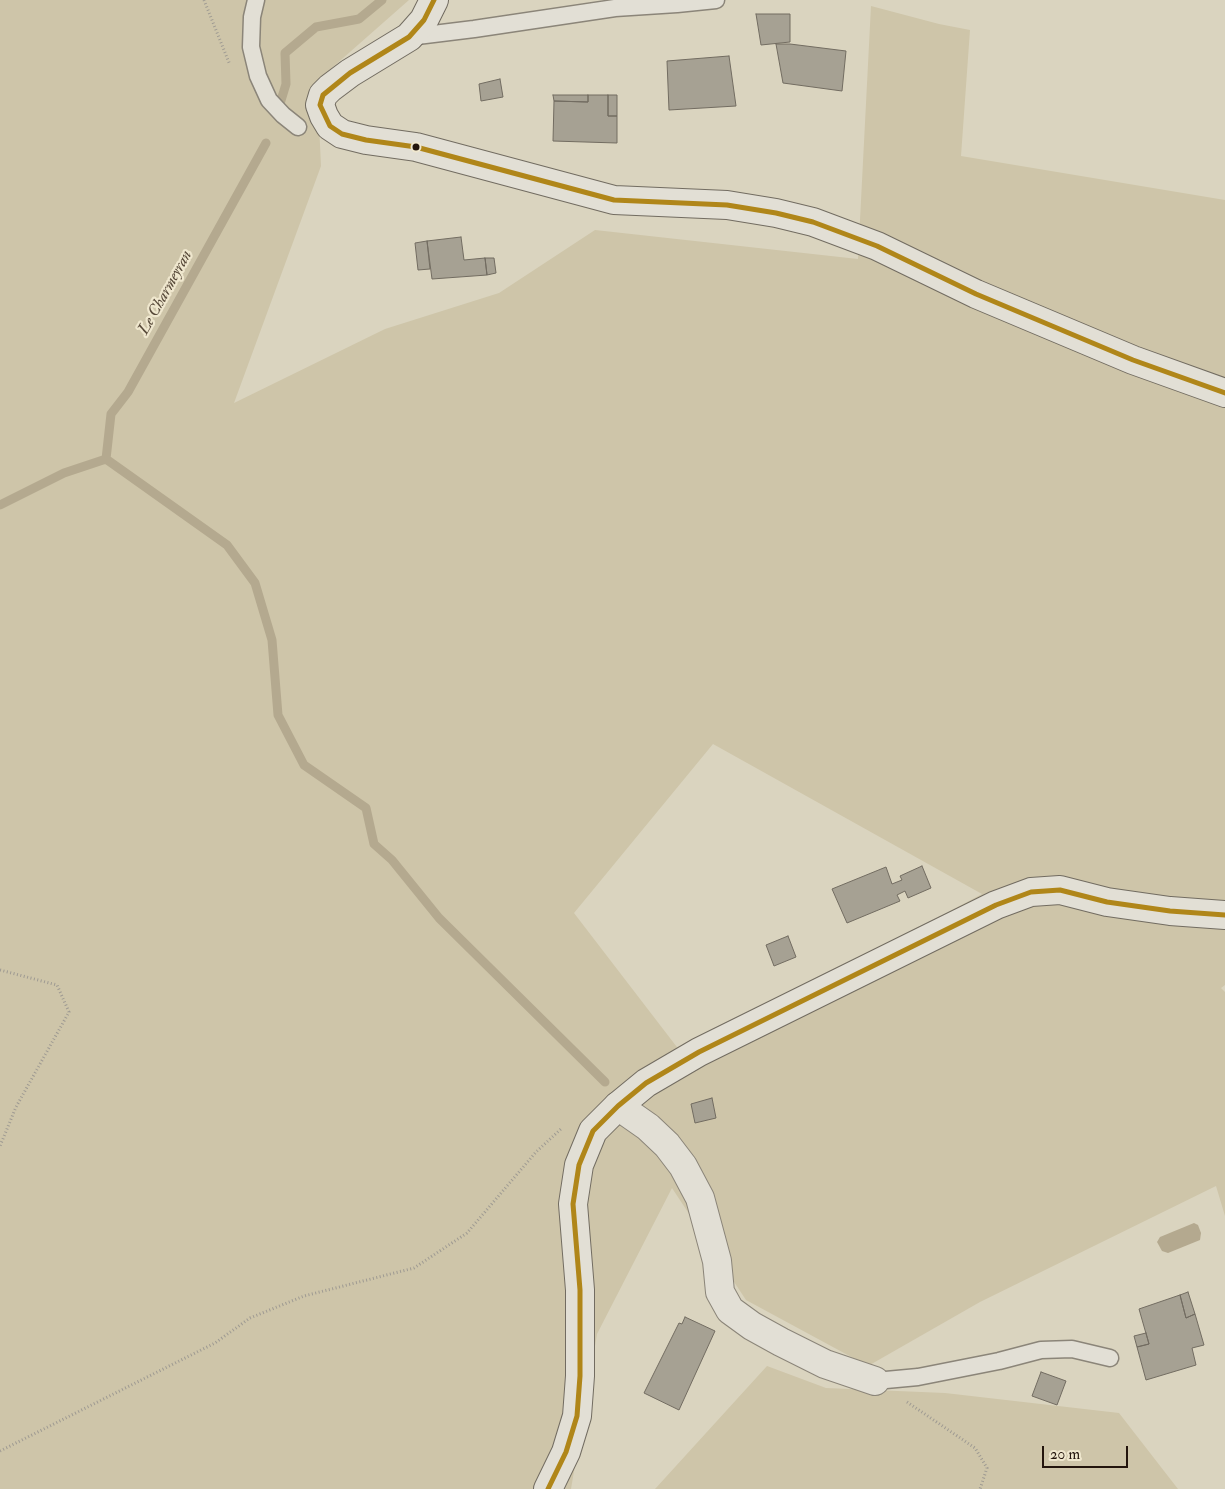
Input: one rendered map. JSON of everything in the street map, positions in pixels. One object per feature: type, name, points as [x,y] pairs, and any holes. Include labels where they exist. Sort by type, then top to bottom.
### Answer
[{"type":"street","points":[[434,0],[424,20],[409,37],[350,74],[323,95],[320,105],[330,126],[342,134],[366,140],[416,147],[614,200],[727,204],[813,222],[877,246],[976,294],[1133,360],[1225,393]]},
{"type":"street","points":[[548,1489],[566,1452],[577,1416],[580,1376],[580,1290],[574,1204],[579,1165],[593,1131],[618,1106],[646,1084],[699,1052],[996,905],[1031,892],[1060,890],[1107,902],[1170,911],[1225,916]]},
{"type":"street","points":[[618,1106],[648,1127],[667,1145],[683,1166],[700,1198],[717,1261],[720,1292],[730,1310],[752,1326],[825,1364],[875,1381]]},
{"type":"lane","points":[[256,0],[252,17],[251,47],[258,76],[269,100],[298,127]]},
{"type":"lane","points":[[409,37],[615,8],[716,0]]},
{"type":"lane","points":[[875,1381],[918,1377],[999,1361],[1041,1350],[1072,1349],[1110,1358]]},
{"type":"path","points":[[0,970],[57,984],[69,1012],[16,1107],[0,1146]]},
{"type":"path","points":[[0,1451],[215,1342],[250,1318],[304,1296],[414,1268],[467,1233],[536,1152],[564,1126]]},
{"type":"path","points":[[875,1381],[975,1448],[987,1468],[980,1489]]},
{"type":"shaded area","points":[[0,0],[409,0],[317,81],[321,166],[234,403],[385,329],[499,293],[595,230],[858,259],[871,6],[970,30],[961,156],[1225,200],[1225,985],[1221,988],[1225,992],[1225,1216],[1216,1186],[980,1302],[868,1366],[746,1300],[672,1188],[597,1334],[571,1489],[0,1489]],"holes":[[[713,744],[982,894],[683,1055],[574,913]]]},
{"type":"shaded area","points":[[1194,1223],[1198,1225],[1201,1233],[1200,1240],[1168,1253],[1162,1251],[1157,1242],[1160,1237]]},
{"type":"shaded area","points":[[767,1366],[826,1388],[945,1393],[1119,1413],[1178,1489],[655,1489]]},
{"type":"building","points":[[756,14],[790,14],[790,42],[761,45]]},
{"type":"building","points":[[776,44],[846,51],[842,91],[783,83]]},
{"type":"building","points":[[729,56],[736,106],[669,110],[667,61]]},
{"type":"building","points":[[500,79],[503,97],[481,101],[479,84]]},
{"type":"building","points":[[553,95],[588,95],[588,102],[554,101]]},
{"type":"building","points":[[588,95],[608,95],[608,116],[617,116],[617,143],[553,141],[554,101],[588,102]]},
{"type":"building","points":[[608,95],[617,95],[617,116],[608,116]]},
{"type":"building","points":[[461,237],[464,260],[485,258],[487,275],[432,279],[427,241]]},
{"type":"building","points":[[427,241],[430,269],[418,270],[415,243]]},
{"type":"building","points":[[485,258],[494,258],[496,273],[487,275]]},
{"type":"building","points":[[922,866],[931,888],[908,898],[905,891],[897,895],[900,901],[847,923],[832,889],[886,867],[892,884],[902,880],[900,876]]},
{"type":"building","points":[[788,936],[796,957],[774,966],[766,945]]},
{"type":"building","points":[[712,1098],[716,1118],[695,1123],[691,1104]]},
{"type":"building","points":[[1188,1292],[1195,1314],[1186,1318],[1180,1295]]},
{"type":"building","points":[[1180,1295],[1186,1318],[1195,1314],[1204,1345],[1192,1348],[1196,1365],[1146,1380],[1137,1347],[1149,1344],[1139,1309]]},
{"type":"building","points":[[685,1317],[715,1331],[679,1410],[644,1393],[679,1323],[682,1324]]},
{"type":"building","points":[[1146,1333],[1149,1344],[1137,1347],[1134,1336]]},
{"type":"building","points":[[1041,1372],[1066,1381],[1057,1405],[1032,1396]]},
{"type":"waterway","name":"Le Charmeyran","points":[[279,107],[286,84],[285,53],[316,27],[359,19],[382,0]]},
{"type":"waterway","name":"Le Charmeyran","points":[[106,459],[111,414],[128,392],[266,143]]},
{"type":"waterway","points":[[106,459],[227,545],[255,583],[272,640],[278,715],[304,765],[366,808],[374,844],[392,860],[439,918],[605,1082]]},
{"type":"waterway","points":[[0,505],[64,473],[106,459]]},
{"type":"transit line","points":[[434,0],[424,20],[409,37],[350,73],[323,95],[320,105],[330,126],[342,134],[366,140],[416,147],[614,200],[727,205],[776,213],[813,222],[877,246],[976,294],[1133,360],[1225,393]]},
{"type":"transit line","points":[[548,1489],[566,1452],[577,1416],[580,1376],[580,1290],[573,1204],[579,1165],[593,1131],[618,1106],[646,1083],[699,1052],[996,905],[1031,892],[1060,890],[1107,902],[1170,911],[1225,915]]}]
